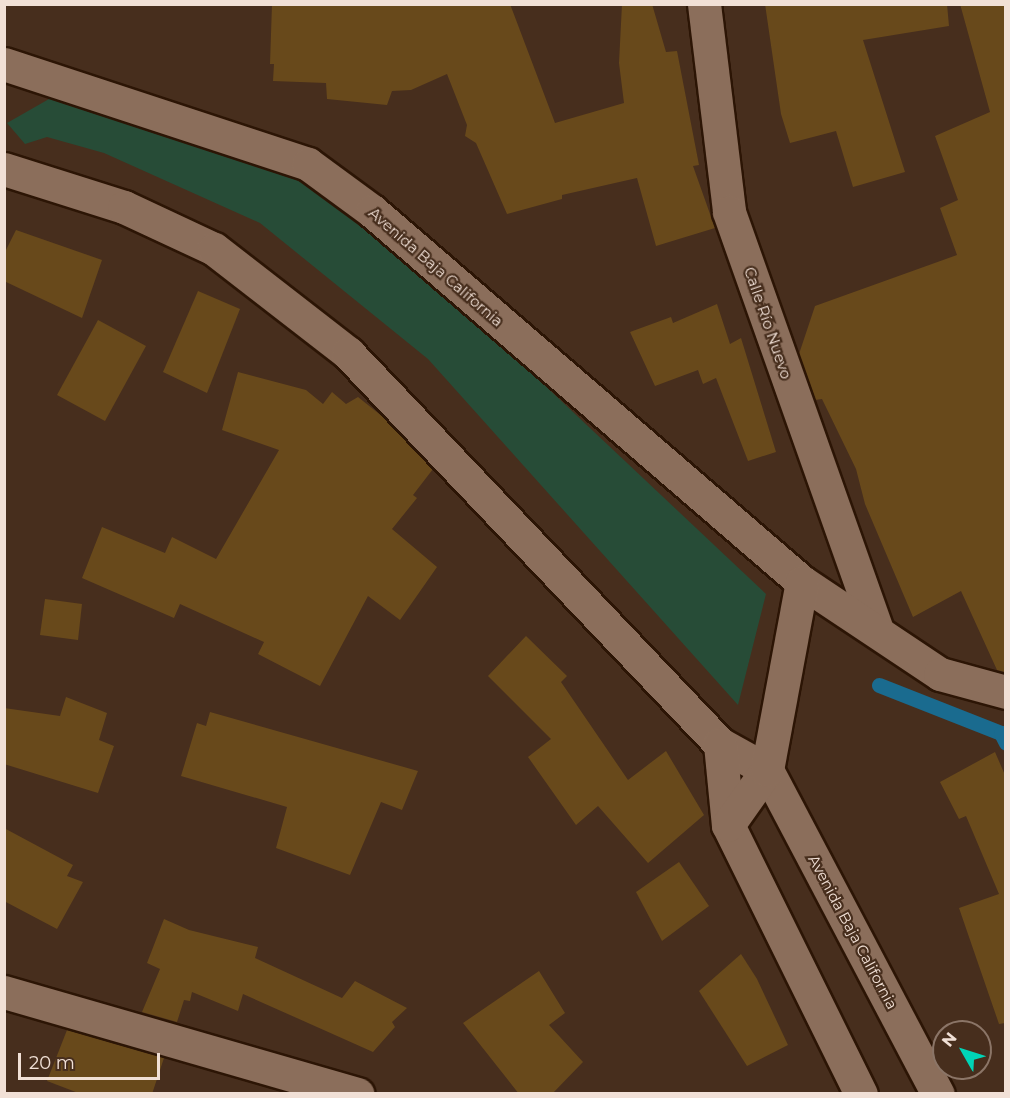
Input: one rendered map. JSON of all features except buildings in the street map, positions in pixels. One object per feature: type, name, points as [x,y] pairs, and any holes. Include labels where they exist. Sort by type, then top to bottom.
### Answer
[{"type":"street","name":"Calle Río Nuevo","points":[[704,4],[729,212],[877,632]]},
{"type":"street","name":"Avenida Baja California","points":[[4,64],[308,164],[372,211],[802,582],[940,674],[1005,692]]},
{"type":"street","points":[[4,169],[124,207],[214,249],[348,353],[720,744],[767,770]]},
{"type":"street","points":[[728,825],[767,770],[802,582]]},
{"type":"street","points":[[720,744],[728,825],[861,1094]]},
{"type":"street","name":"Avenida Baja California","points":[[767,770],[938,1094]]},
{"type":"street","points":[[4,992],[358,1094]]},
{"type":"green space","points":[[56,95],[316,182],[450,296],[766,594],[738,705],[428,359],[260,223],[104,153],[47,137],[25,144],[7,123]]},
{"type":"waterway","points":[[879,685],[1001,733],[1006,743]]}]
